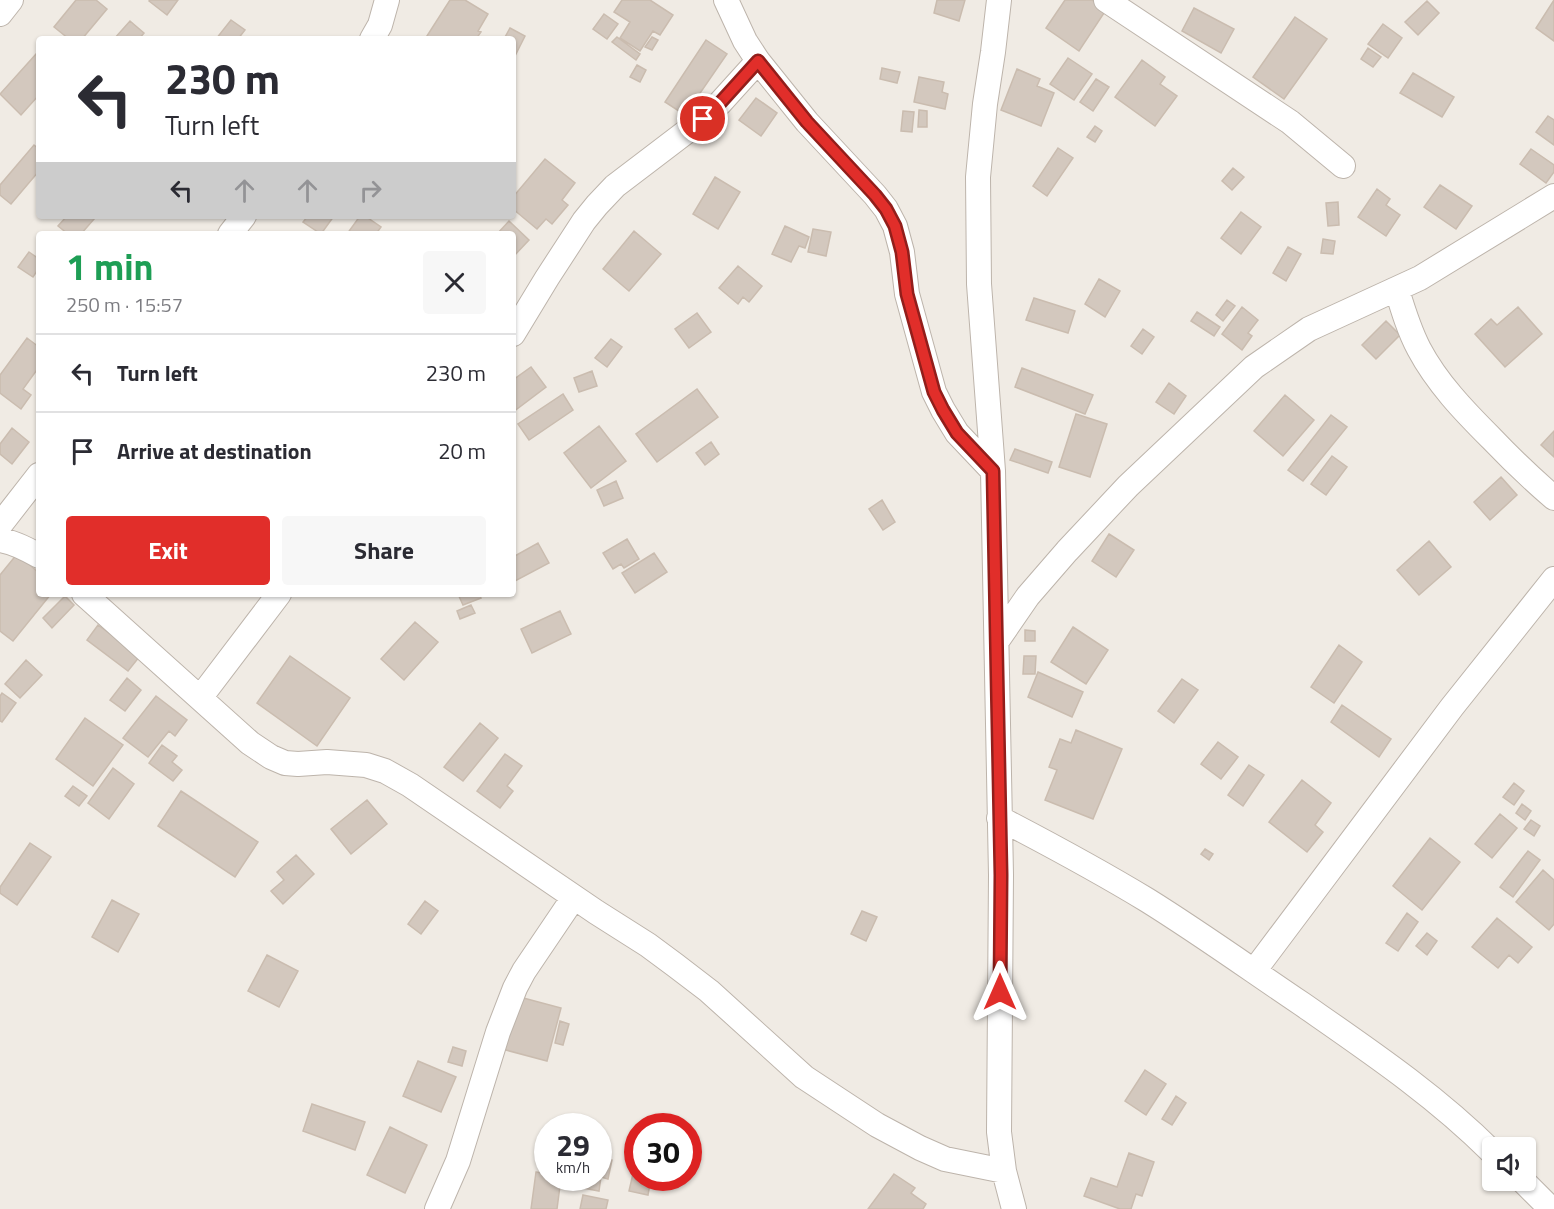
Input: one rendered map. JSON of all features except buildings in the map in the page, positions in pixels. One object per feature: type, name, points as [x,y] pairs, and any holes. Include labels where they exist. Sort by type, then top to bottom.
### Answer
[{"type":"street","points":[[0,14],[11,0]]},
{"type":"street","points":[[374,36],[380,25],[387,0]]},
{"type":"street","points":[[726,0],[745,41],[758,61],[807,122],[886,209],[895,226],[902,252],[907,294],[934,392],[957,433],[993,471]]},
{"type":"street","points":[[999,0],[978,177],[979,284],[993,471],[1001,875],[999,1132],[1004,1171],[1014,1209]]},
{"type":"street","points":[[1106,0],[1290,122],[1343,166]]},
{"type":"street","points":[[516,329],[584,221],[597,205],[615,186],[703,119],[758,61]]},
{"type":"street","points":[[996,641],[1028,597],[1082,534],[1128,486],[1254,367],[1309,329],[1420,278],[1554,196]]},
{"type":"street","points":[[232,231],[242,219]]},
{"type":"street","points":[[1396,290],[1408,325],[1434,374],[1465,412],[1554,498]]},
{"type":"street","points":[[0,525],[36,480]]},
{"type":"street","points":[[0,540],[24,547],[36,554]]},
{"type":"street","points":[[1254,971],[1452,707],[1554,579]]},
{"type":"street","points":[[87,597],[250,743],[271,757],[285,763],[327,762],[366,765],[385,771],[410,785],[675,964],[710,991],[804,1077],[877,1125],[945,1159],[1004,1171]]},
{"type":"street","points":[[200,698],[277,597]]},
{"type":"street","points":[[999,818],[1147,900],[1254,971],[1371,1051],[1430,1095],[1482,1143]]},
{"type":"street","points":[[437,1209],[458,1161],[498,1032],[515,988],[574,897]]},
{"type":"street","points":[[1533,1191],[1551,1209]]},
{"type":"route","points":[[703,119],[758,61],[807,122],[875,195],[895,226],[902,252],[907,294],[934,392],[957,433],[993,471],[1001,875],[1000,992]]}]
